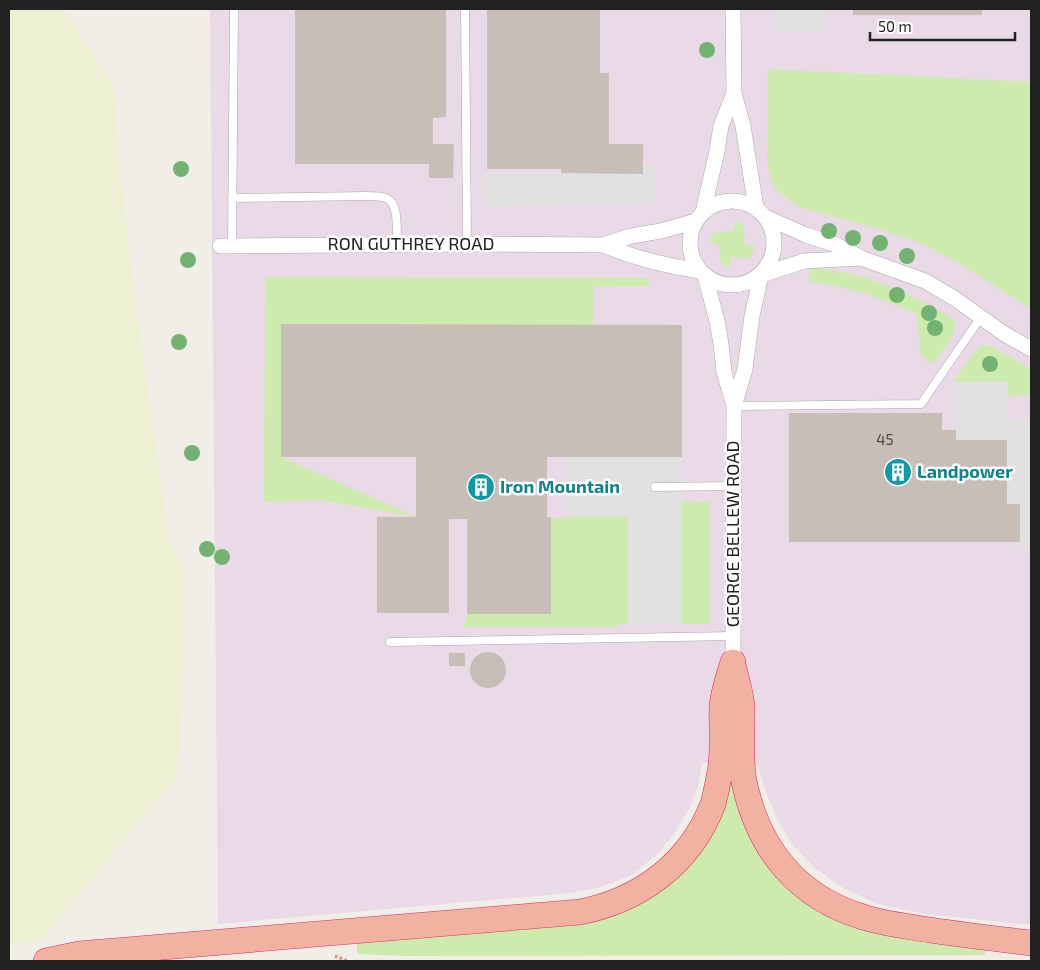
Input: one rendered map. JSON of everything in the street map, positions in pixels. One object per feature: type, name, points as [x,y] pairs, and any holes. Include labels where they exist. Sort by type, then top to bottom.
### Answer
[{"type":"highway","points":[[732,662],[742,704],[744,783],[753,816],[768,846],[785,870],[809,892],[834,907],[864,918],[900,925],[1031,943]]},
{"type":"highway","points":[[46,961],[79,954],[580,912],[604,907],[632,895],[656,880],[677,861],[698,834],[713,804],[720,769],[722,705],[732,662]]},
{"type":"street","points":[[734,9],[734,93],[743,126],[760,212],[772,228],[775,240],[769,265],[761,274],[751,281],[739,285],[727,285],[715,282],[702,273],[693,259],[690,246],[691,233],[700,216],[717,151],[721,126],[734,93]]},
{"type":"street","points":[[700,216],[715,204],[728,201],[743,202],[806,235],[834,244],[861,258],[925,281],[981,317],[1003,334],[1031,349]]},
{"type":"street","name":"RON GUTHREY ROAD","points":[[226,246],[397,244],[603,245],[631,236],[660,231],[700,216]]},
{"type":"street","name":"RON GUTHREY ROAD","points":[[603,245],[631,257],[702,273]]},
{"type":"street","points":[[761,274],[804,260],[861,258]]},
{"type":"street","name":"GEORGE BELLEW ROAD","points":[[702,273],[715,312],[724,372],[734,406],[732,662]]},
{"type":"street","name":"GEORGE BELLEW ROAD","points":[[734,406],[745,369],[752,316],[761,274]]},
{"type":"lane","points":[[226,246],[232,198],[234,9]]},
{"type":"lane","points":[[465,9],[467,244]]},
{"type":"lane","points":[[232,198],[384,197],[391,201],[396,212],[397,244]]},
{"type":"lane","points":[[734,406],[921,404],[981,317]]},
{"type":"lane","points":[[655,487],[734,486]]},
{"type":"lane","points":[[390,642],[733,636]]},
{"type":"shaded area","points":[[210,9],[1031,9],[1031,925],[926,914],[877,904],[843,888],[816,869],[791,843],[777,819],[758,766],[702,763],[698,787],[690,807],[676,831],[658,854],[630,876],[601,887],[571,893],[218,924]]},
{"type":"shaded area","points":[[775,9],[825,9],[825,32],[774,32]]},
{"type":"shaded area","points":[[643,164],[656,164],[656,200],[634,204],[485,207],[483,173],[642,174]]},
{"type":"shaded area","points":[[1008,381],[1009,420],[1031,420],[1031,548],[1019,548],[1019,504],[1004,504],[956,441],[955,382]]},
{"type":"shaded area","points":[[568,457],[682,457],[682,624],[628,624],[628,517],[568,517]]},
{"type":"green space","points":[[9,9],[63,9],[114,87],[118,149],[133,282],[169,543],[185,567],[182,703],[177,777],[42,940],[9,944]]},
{"type":"green space","points":[[768,69],[1031,82],[1031,309],[964,266],[923,244],[883,230],[799,207],[775,189],[767,160]]},
{"type":"green space","points":[[735,221],[743,224],[745,246],[755,246],[751,258],[730,257],[731,267],[721,264],[718,243],[709,243],[712,233],[734,230]]},
{"type":"green space","points":[[810,269],[841,272],[858,276],[906,293],[949,316],[955,324],[954,333],[933,364],[921,356],[917,314],[878,298],[849,289],[808,281]]},
{"type":"green space","points":[[265,277],[649,278],[649,286],[594,287],[593,329],[281,457],[416,517],[320,500],[264,502]]},
{"type":"green space","points":[[983,345],[991,346],[1031,369],[1031,392],[1029,394],[1008,397],[1008,382],[955,382],[955,379],[975,351]]},
{"type":"green space","points":[[682,501],[710,502],[710,624],[682,624]]},
{"type":"green space","points":[[628,517],[628,624],[617,624],[617,627],[464,627],[467,614],[551,613],[548,519]]},
{"type":"green space","points":[[727,777],[734,777],[782,880],[987,946],[985,955],[404,956],[357,954],[357,941],[651,894]]},
{"type":"building","points":[[295,9],[446,9],[446,117],[433,118],[433,144],[454,144],[453,178],[429,178],[429,164],[295,164]]},
{"type":"building","points":[[487,9],[600,9],[600,73],[609,73],[609,144],[643,144],[643,174],[561,173],[561,169],[487,169]]},
{"type":"building","points":[[853,9],[982,9],[982,15],[853,15]]},
{"type":"building","name":"Iron Mountain","points":[[281,324],[682,325],[682,457],[547,457],[547,517],[551,517],[551,614],[467,614],[467,519],[449,519],[449,613],[377,613],[377,517],[416,517],[416,457],[281,457]]},
{"type":"building","name":"Landpower","points":[[789,413],[942,413],[942,430],[956,430],[956,440],[1007,440],[1007,504],[1020,504],[1020,542],[789,542]]},
{"type":"building","points":[[488,652],[495,653],[501,657],[505,663],[505,677],[501,683],[495,687],[488,688],[481,687],[475,683],[471,677],[470,670],[471,663],[475,657],[481,653]]},
{"type":"building","points":[[449,653],[465,653],[465,666],[449,666]]},
{"type":"place","name":"Landpower","points":[[898,472]]},
{"type":"place","name":"Iron Mountain","points":[[481,487]]}]
